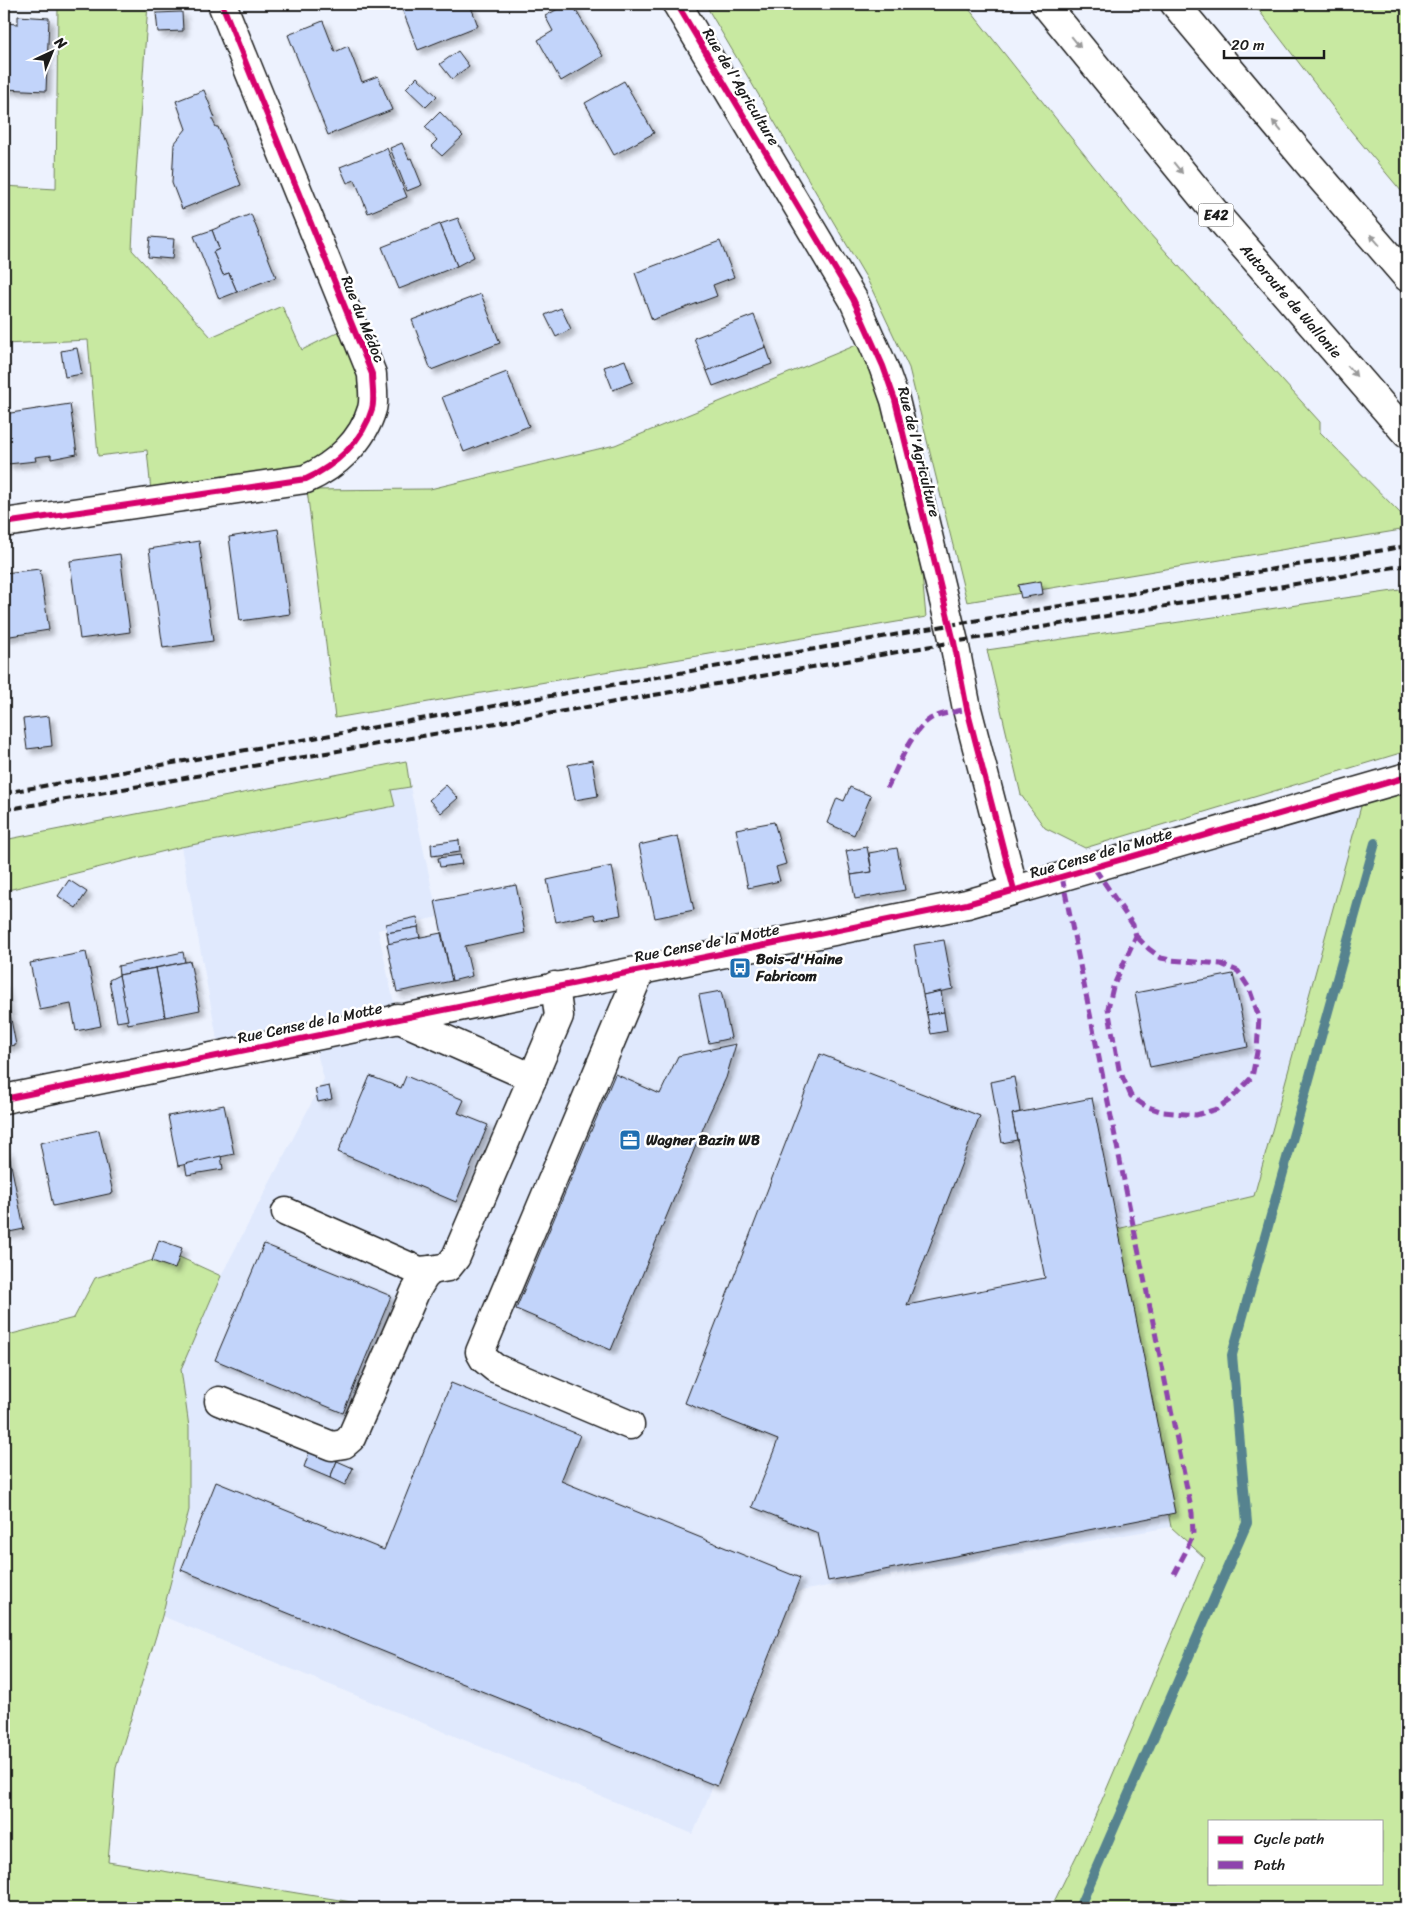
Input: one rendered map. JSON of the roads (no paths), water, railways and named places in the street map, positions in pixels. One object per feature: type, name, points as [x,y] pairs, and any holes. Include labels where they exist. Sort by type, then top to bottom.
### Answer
[{"type":"main road","name":"Rue du Médoc","points":[[4,523],[306,479],[324,472],[338,460],[362,432],[373,408],[372,374],[222,4]]},
{"type":"main road","name":"Rue de l'Agriculture","points":[[677,4],[853,299],[883,366],[895,400],[954,642],[968,709],[1014,890]]},
{"type":"main road","name":"Autoroute de Wallonie","points":[[1045,4],[1222,221],[1401,427]]},
{"type":"main road","points":[[1175,4],[1309,164],[1407,277]]},
{"type":"main road","name":"Rue Cense de la Motte","points":[[4,1099],[967,904],[1407,777]]},
{"type":"main road","points":[[630,1425],[495,1368],[484,1359],[480,1352],[641,969]]},
{"type":"main road","points":[[286,1212],[419,1271],[448,1267],[456,1257],[559,1016],[555,986]]},
{"type":"main road","points":[[398,1018],[533,1078]]},
{"type":"main road","points":[[219,1401],[332,1446],[344,1444],[351,1438],[414,1292],[424,1277],[432,1270]]},
{"type":"waterway","points":[[1079,1908],[1247,1523],[1232,1355],[1375,843]]},
{"type":"railway","points":[[4,793],[1407,546]]},
{"type":"railway","points":[[4,810],[954,642],[1407,565]]},
{"type":"place","name":"Bois-d'Haine Fabricom","points":[[740,968]]},
{"type":"place","name":"Wagner Bazin WB","points":[[630,1140]]}]
